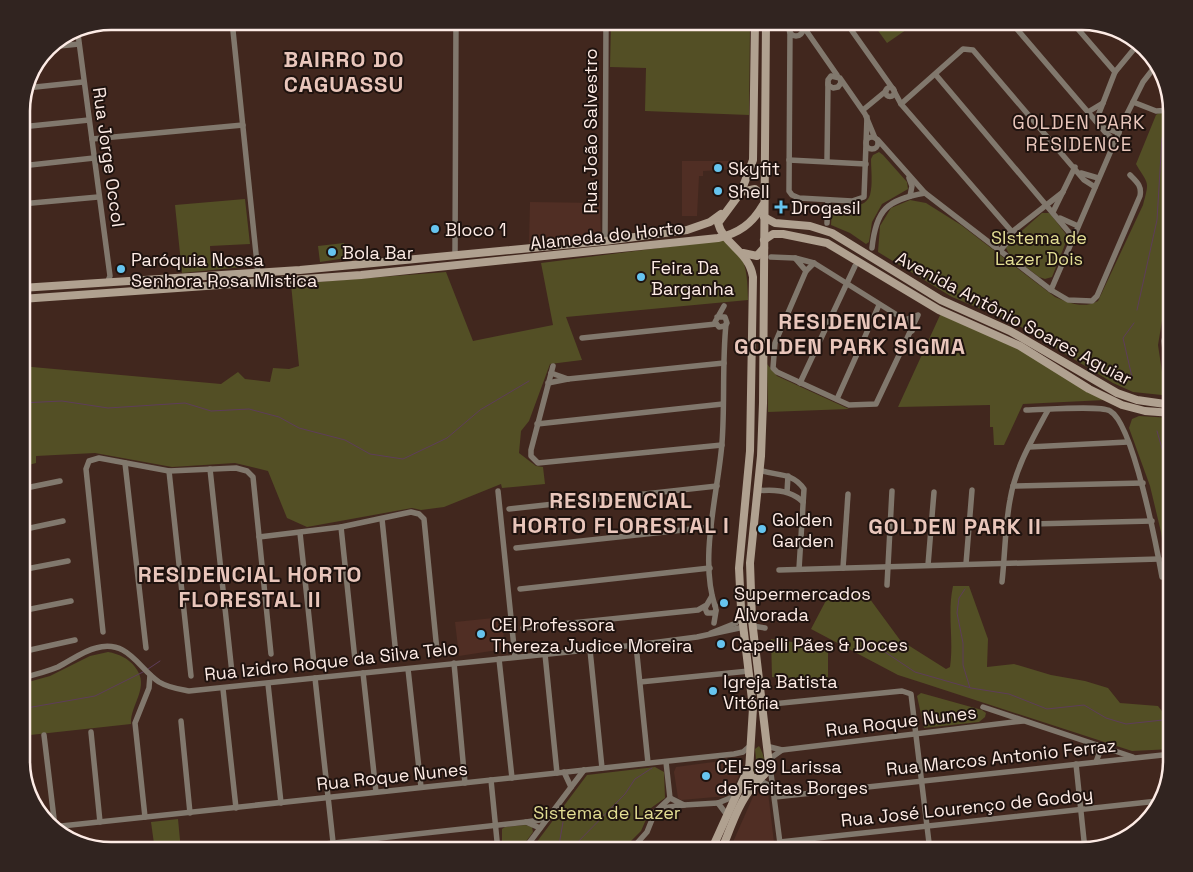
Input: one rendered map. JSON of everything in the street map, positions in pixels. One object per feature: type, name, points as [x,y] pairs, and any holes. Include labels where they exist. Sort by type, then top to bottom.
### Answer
[{"type":"main road","name":"Alameda do Horto","points":[[30,288],[258,273],[455,256],[605,241],[687,230],[710,222],[724,212],[741,192],[750,171],[754,148],[755,30]]},
{"type":"main road","points":[[725,842],[748,793],[766,775],[769,762],[752,623],[750,561],[759,470],[763,394],[766,30]]},
{"type":"main road","points":[[741,192],[755,189],[764,200]]},
{"type":"main road","name":"Alameda do Horto","points":[[30,298],[444,268],[726,236],[741,230],[752,221],[764,200]]},
{"type":"main road","points":[[724,212],[718,223],[726,236],[749,263],[753,277],[750,451],[740,550],[742,614],[753,708],[750,774],[759,780]]},
{"type":"main road","name":"Avenida Antônio Soares Aguiar","points":[[764,217],[775,223],[797,224],[819,228],[832,233],[941,300],[1019,336],[1117,393],[1137,400],[1163,403]]},
{"type":"main road","name":"Avenida Antônio Soares Aguiar","points":[[742,253],[757,256],[764,244],[774,234],[812,238],[827,243],[857,263],[939,310],[1020,346],[1089,389],[1122,405],[1145,411],[1163,412]]},
{"type":"main road","points":[[857,263],[865,253]]},
{"type":"main road","points":[[237,283],[253,281],[258,273]]},
{"type":"main road","points":[[740,550],[744,558],[750,561]]},
{"type":"main road","points":[[744,627],[752,623]]},
{"type":"main road","name":"Rua Roque Nunes","points":[[752,744],[760,742],[766,746]]},
{"type":"main road","points":[[715,842],[750,764]]},
{"type":"street","points":[[233,30],[258,273]]},
{"type":"street","points":[[455,256],[456,30]]},
{"type":"street","name":"Rua João Salvestro","points":[[605,241],[606,30]]},
{"type":"street","points":[[790,30],[790,191],[792,195],[799,198],[852,202],[864,197],[867,117]]},
{"type":"street","points":[[794,30],[798,35],[814,42]]},
{"type":"street","points":[[790,50],[799,30]]},
{"type":"street","points":[[805,30],[863,110],[876,139],[908,176],[925,193],[1043,285],[1068,300],[1075,302],[1092,301],[1097,296],[1140,196],[1141,189],[1130,175]]},
{"type":"street","points":[[851,30],[885,77],[890,92],[1013,232]]},
{"type":"street","points":[[1018,30],[1108,136],[1115,140]]},
{"type":"street","points":[[1079,30],[1115,72]]},
{"type":"street","name":"Rua Jorge Occol","points":[[78,37],[98,197],[110,276],[106,283]]},
{"type":"street","points":[[65,45],[79,44]]},
{"type":"street","points":[[901,104],[963,49],[974,50],[1077,169],[1084,180],[1094,187]]},
{"type":"street","points":[[1096,121],[1115,72],[1133,49]]},
{"type":"street","points":[[826,59],[828,81],[827,161]]},
{"type":"street","points":[[1051,290],[1055,276],[1115,140],[1143,82],[1152,71]]},
{"type":"street","points":[[936,74],[1073,237]]},
{"type":"street","points":[[828,81],[831,76],[838,77]]},
{"type":"street","points":[[827,102],[832,91],[841,83],[838,77]]},
{"type":"street","points":[[828,81],[831,87],[846,90],[853,97]]},
{"type":"street","points":[[34,87],[83,82]]},
{"type":"street","points":[[863,110],[890,92]]},
{"type":"street","points":[[1134,102],[1156,111],[1163,111]]},
{"type":"street","points":[[1088,112],[1103,103]]},
{"type":"street","points":[[30,126],[89,120]]},
{"type":"street","points":[[92,139],[243,124]]},
{"type":"street","points":[[1102,127],[1119,133]]},
{"type":"street","points":[[866,143],[868,138],[876,139]]},
{"type":"street","points":[[866,163],[870,152],[875,148],[876,139]]},
{"type":"street","points":[[866,143],[869,148],[875,148],[889,154]]},
{"type":"street","points":[[30,165],[94,158]]},
{"type":"street","points":[[790,160],[866,163]]},
{"type":"street","points":[[1077,169],[1098,178]]},
{"type":"street","points":[[1054,213],[1063,192],[1077,169]]},
{"type":"street","points":[[908,176],[912,186],[910,196]]},
{"type":"street","points":[[994,246],[1063,192]]},
{"type":"street","points":[[872,248],[880,214],[895,201],[925,193]]},
{"type":"street","points":[[30,203],[98,197]]},
{"type":"street","points":[[827,223],[828,201]]},
{"type":"street","points":[[1054,213],[1065,222],[1078,226]]},
{"type":"street","points":[[1000,251],[1013,232]]},
{"type":"street","points":[[771,257],[795,258],[814,263],[905,320],[912,331]]},
{"type":"street","points":[[795,258],[806,271]]},
{"type":"street","points":[[814,263],[806,271],[774,342],[772,352],[774,370],[852,406],[876,404],[922,308]]},
{"type":"street","points":[[800,383],[857,263]]},
{"type":"street","points":[[1043,285],[1055,276]]},
{"type":"street","points":[[837,399],[879,305]]},
{"type":"street","points":[[905,320],[918,315]]},
{"type":"street","points":[[582,338],[720,322],[724,340],[722,445],[711,527],[710,568],[712,596],[716,608],[714,624],[708,614],[706,605],[712,596]]},
{"type":"street","points":[[548,384],[568,379],[724,363]]},
{"type":"street","points":[[553,366],[530,454],[534,461],[542,463],[722,445]]},
{"type":"street","points":[[551,373],[568,379]]},
{"type":"street","points":[[537,424],[723,404]]},
{"type":"street","points":[[1026,410],[1104,408],[1116,416],[1128,442],[1142,483],[1152,522],[1162,577]]},
{"type":"street","points":[[1002,582],[1009,500],[1029,447],[1048,410]]},
{"type":"street","points":[[540,416],[557,421]]},
{"type":"street","points":[[1029,447],[1128,442]]},
{"type":"street","points":[[103,632],[86,469],[89,462],[95,458],[169,471],[236,468],[250,473],[253,480],[271,654]]},
{"type":"street","points":[[125,463],[146,648]]},
{"type":"street","points":[[128,482],[134,465]]},
{"type":"street","points":[[210,469],[232,673]]},
{"type":"street","points":[[759,470],[788,476],[799,482],[804,489],[799,569]]},
{"type":"street","points":[[169,471],[191,676]]},
{"type":"street","points":[[787,492],[788,476]]},
{"type":"street","points":[[30,487],[60,481]]},
{"type":"street","points":[[1013,486],[1142,483]]},
{"type":"street","points":[[509,508],[717,486]]},
{"type":"street","points":[[966,564],[972,490]]},
{"type":"street","points":[[757,491],[787,492],[797,496],[803,502]]},
{"type":"street","points":[[887,584],[892,491]]},
{"type":"street","points":[[498,492],[515,657]]},
{"type":"street","points":[[928,565],[934,492]]},
{"type":"street","points":[[843,568],[848,494]]},
{"type":"street","points":[[259,537],[341,527],[411,512],[419,514],[424,519],[437,651]]},
{"type":"street","points":[[382,519],[396,655]]},
{"type":"street","points":[[30,528],[63,521]]},
{"type":"street","points":[[1032,524],[1152,522]]},
{"type":"street","points":[[341,527],[355,660]]},
{"type":"street","points":[[516,548],[711,527]]},
{"type":"street","points":[[300,533],[314,664]]},
{"type":"street","points":[[779,570],[1159,559]]},
{"type":"street","points":[[30,568],[68,561]]},
{"type":"street","points":[[520,589],[710,568]]},
{"type":"street","points":[[30,609],[71,600]]},
{"type":"street","points":[[523,628],[698,610],[712,604],[716,608]]},
{"type":"street","points":[[708,614],[716,608]]},
{"type":"street","points":[[698,610],[708,614]]},
{"type":"street","name":"Rua Izidro Roque da Silva Telo","points":[[697,638],[733,625],[742,614]]},
{"type":"street","points":[[752,623],[765,628]]},
{"type":"street","name":"Rua Izidro Roque da Silva Telo","points":[[30,675],[58,667],[96,648],[111,647],[125,651],[137,659],[150,675],[171,688],[189,691],[223,689],[697,638],[744,627]]},
{"type":"street","points":[[30,650],[76,640]]},
{"type":"street","points":[[636,645],[648,763]]},
{"type":"street","points":[[590,650],[602,768]]},
{"type":"street","points":[[545,654],[560,773],[572,787]]},
{"type":"street","points":[[499,659],[512,778]]},
{"type":"street","points":[[454,664],[465,783]]},
{"type":"street","points":[[408,669],[421,787]]},
{"type":"street","points":[[640,682],[749,671]]},
{"type":"street","points":[[363,674],[376,792]]},
{"type":"street","points":[[145,817],[135,723],[149,688],[150,675]]},
{"type":"street","points":[[315,678],[333,842]]},
{"type":"street","points":[[268,684],[281,803]]},
{"type":"street","points":[[223,689],[236,808]]},
{"type":"street","points":[[761,705],[902,691],[908,692],[912,696],[929,842]]},
{"type":"street","points":[[983,708],[1136,758]]},
{"type":"street","points":[[181,721],[190,813]]},
{"type":"street","name":"Rua Roque Nunes","points":[[766,746],[782,750],[1023,721]]},
{"type":"street","points":[[91,732],[100,822]]},
{"type":"street","points":[[44,735],[53,817]]},
{"type":"street","name":"Rua Roque Nunes","points":[[63,826],[734,754],[744,752],[752,744]]},
{"type":"street","points":[[1096,745],[1098,754],[1096,762]]},
{"type":"street","name":"Rua Roque Nunes","points":[[769,762],[782,750]]},
{"type":"street","points":[[734,754],[744,757],[750,764]]},
{"type":"street","name":"Rua Marcos Antonio Ferraz","points":[[775,797],[1163,755]]},
{"type":"street","points":[[666,762],[670,798]]},
{"type":"street","points":[[769,762],[780,842]]},
{"type":"street","points":[[1076,764],[1084,842]]},
{"type":"street","points":[[530,842],[584,770]]},
{"type":"street","points":[[491,780],[497,842]]},
{"type":"street","points":[[759,780],[774,788]]},
{"type":"street","points":[[660,808],[718,802],[735,796]]},
{"type":"street","points":[[670,798],[684,806]]},
{"type":"street","points":[[638,842],[647,832],[655,812],[670,798]]},
{"type":"street","points":[[718,802],[727,814]]},
{"type":"street","name":"Rua José Lourenço de Godoy","points":[[780,842],[1151,802]]},
{"type":"street","points":[[342,842],[547,819]]},
{"type":"street","points":[[526,822],[540,828]]},
{"type":"shaded area","points":[[682,161],[740,161],[740,169],[703,171],[703,176],[699,176],[697,216],[682,216]]},
{"type":"shaded area","points":[[530,202],[600,203],[601,236],[529,243]]},
{"type":"shaded area","name":"CEI Professora Thereza Judice Moreira","points":[[503,617],[504,649],[459,656],[455,622]]},
{"type":"shaded area","name":"CEI- 99 Larissa de Freitas Borges","points":[[740,760],[743,766],[731,793],[727,796],[681,800],[678,798],[674,772],[676,767]]},
{"type":"shaded area","points":[[766,788],[768,792],[774,842],[733,842],[756,790]]},
{"type":"green space","points":[[611,30],[750,30],[749,115],[645,111],[646,68],[610,67]]},
{"type":"green space","points":[[878,30],[906,30],[887,43]]},
{"type":"green space","points":[[1163,113],[1163,318],[1158,345],[1163,379],[1162,395],[1133,392],[1113,383],[1016,324],[952,297],[878,252],[880,226],[891,208],[910,200],[926,203],[961,225],[1055,297],[1082,305],[1098,301],[1143,205],[1147,183],[1136,164],[1156,115]]},
{"type":"green space","points":[[879,152],[907,182],[908,189],[882,204],[872,222],[869,242],[866,244],[850,233],[831,225],[832,211],[836,207],[857,205],[867,201],[871,186],[871,159],[873,155]]},
{"type":"green space","points":[[245,199],[250,244],[210,246],[211,264],[253,261],[253,266],[182,273],[175,205]]},
{"type":"green space","name":"SIstema de Lazer Dois","points":[[1042,213],[1049,213],[1068,237],[1052,277],[1045,279],[1039,277],[1009,254],[1006,248],[1008,243]]},
{"type":"green space","points":[[722,240],[731,245],[741,258],[746,273],[748,300],[566,317],[582,360],[550,364],[529,421],[521,431],[519,453],[536,466],[543,467],[545,484],[502,488],[501,484],[444,507],[421,510],[412,508],[307,527],[287,518],[268,471],[235,463],[172,467],[95,453],[36,456],[36,463],[30,465],[30,367],[221,384],[238,372],[245,379],[270,382],[273,368],[289,369],[299,366],[291,284],[446,272],[473,341],[553,325],[541,263]]},
{"type":"green space","name":"Bola Bar","points":[[344,243],[346,258],[320,262],[318,246]]},
{"type":"green space","points":[[941,313],[980,329],[1018,348],[1080,387],[1105,400],[1023,404],[1004,445],[994,445],[993,427],[990,427],[990,405],[898,407]]},
{"type":"green space","points":[[767,364],[777,376],[849,409],[768,412]]},
{"type":"green space","points":[[1139,416],[1163,417],[1163,546],[1150,486],[1129,428],[1132,419]]},
{"type":"green space","points":[[953,586],[969,586],[988,639],[987,667],[1014,664],[1051,675],[1085,681],[1108,688],[1120,703],[1158,706],[1163,712],[1163,749],[1132,751],[898,675],[811,629],[831,591],[864,591],[900,640],[946,669],[950,667],[951,657],[951,596]]},
{"type":"green space","points":[[771,639],[828,647],[828,683],[772,677]]},
{"type":"green space","points":[[108,652],[120,655],[135,667],[139,674],[141,689],[133,709],[131,724],[30,735],[30,682],[50,676],[90,656]]},
{"type":"green space","points":[[921,693],[982,710],[986,713],[985,717],[979,722],[924,728],[917,696]]},
{"type":"green space","points":[[759,746],[764,762],[762,773],[759,776],[753,771],[756,759],[755,749]]},
{"type":"green space","name":"Sistema de Lazer","points":[[655,767],[664,772],[665,798],[651,808],[641,831],[630,842],[537,842],[587,775]]},
{"type":"green space","points":[[178,819],[180,842],[154,842],[151,822]]},
{"type":"green space","name":"Sistema de Lazer","points":[[525,825],[532,827],[533,832],[526,842],[502,842],[502,829]]},
{"type":"waterway","points":[[1137,310],[1157,220],[1162,138]]},
{"type":"waterway","points":[[1132,377],[1123,338],[1134,323]]},
{"type":"waterway","points":[[30,403],[62,401],[108,408],[185,403],[211,411],[249,409],[279,417],[299,428],[345,440],[370,454],[403,459],[447,438],[480,410],[529,381]]},
{"type":"waterway","points":[[1157,431],[1163,452]]},
{"type":"waterway","points":[[965,589],[959,598],[957,613],[963,643],[963,665],[970,688]]},
{"type":"waterway","points":[[885,652],[915,672],[971,688],[1009,694],[1047,709],[1084,705],[1106,718],[1126,724],[1163,720]]},
{"type":"waterway","points":[[148,669],[160,661]]},
{"type":"waterway","points":[[30,707],[95,696],[145,671]]},
{"type":"waterway","points":[[578,842],[625,794],[635,779],[652,768]]},
{"type":"waterway","points":[[560,842],[563,822]]},
{"type":"place","name":"Skyfit","points":[[718,168]]},
{"type":"place","name":"Shell","points":[[718,191]]},
{"type":"place","name":"Drogasil","points":[[781,207]]},
{"type":"place","name":"Bloco 1","points":[[435,229]]},
{"type":"place","name":"Bola Bar","points":[[332,252]]},
{"type":"place","name":"Paróquia Nossa Senhora Rosa Mistica","points":[[121,269]]},
{"type":"place","name":"Feira Da Barganha","points":[[641,277]]},
{"type":"place","name":"Golden Garden","points":[[762,529]]},
{"type":"place","name":"Supermercados Alvorada","points":[[724,603]]},
{"type":"place","name":"CEI Professora Thereza Judice Moreira","points":[[481,634]]},
{"type":"place","name":"Capelli Pães & Doces","points":[[721,644]]},
{"type":"place","name":"Igreja Batista Vitória","points":[[713,691]]},
{"type":"place","name":"CEI- 99 Larissa de Freitas Borges","points":[[706,776]]},
{"type":"district","name":"BAIRRO DO CAGUASSU","points":[[344,72]]},
{"type":"district","name":"GOLDEN PARK RESIDENCE","points":[[1079,133]]},
{"type":"district","name":"RESIDENCIAL GOLDEN PARK SIGMA","points":[[850,334]]},
{"type":"district","name":"RESIDENCIAL HORTO FLORESTAL I","points":[[621,512]]},
{"type":"district","name":"GOLDEN PARK II","points":[[955,526]]},
{"type":"district","name":"RESIDENCIAL HORTO FLORESTAL II","points":[[250,586]]}]
